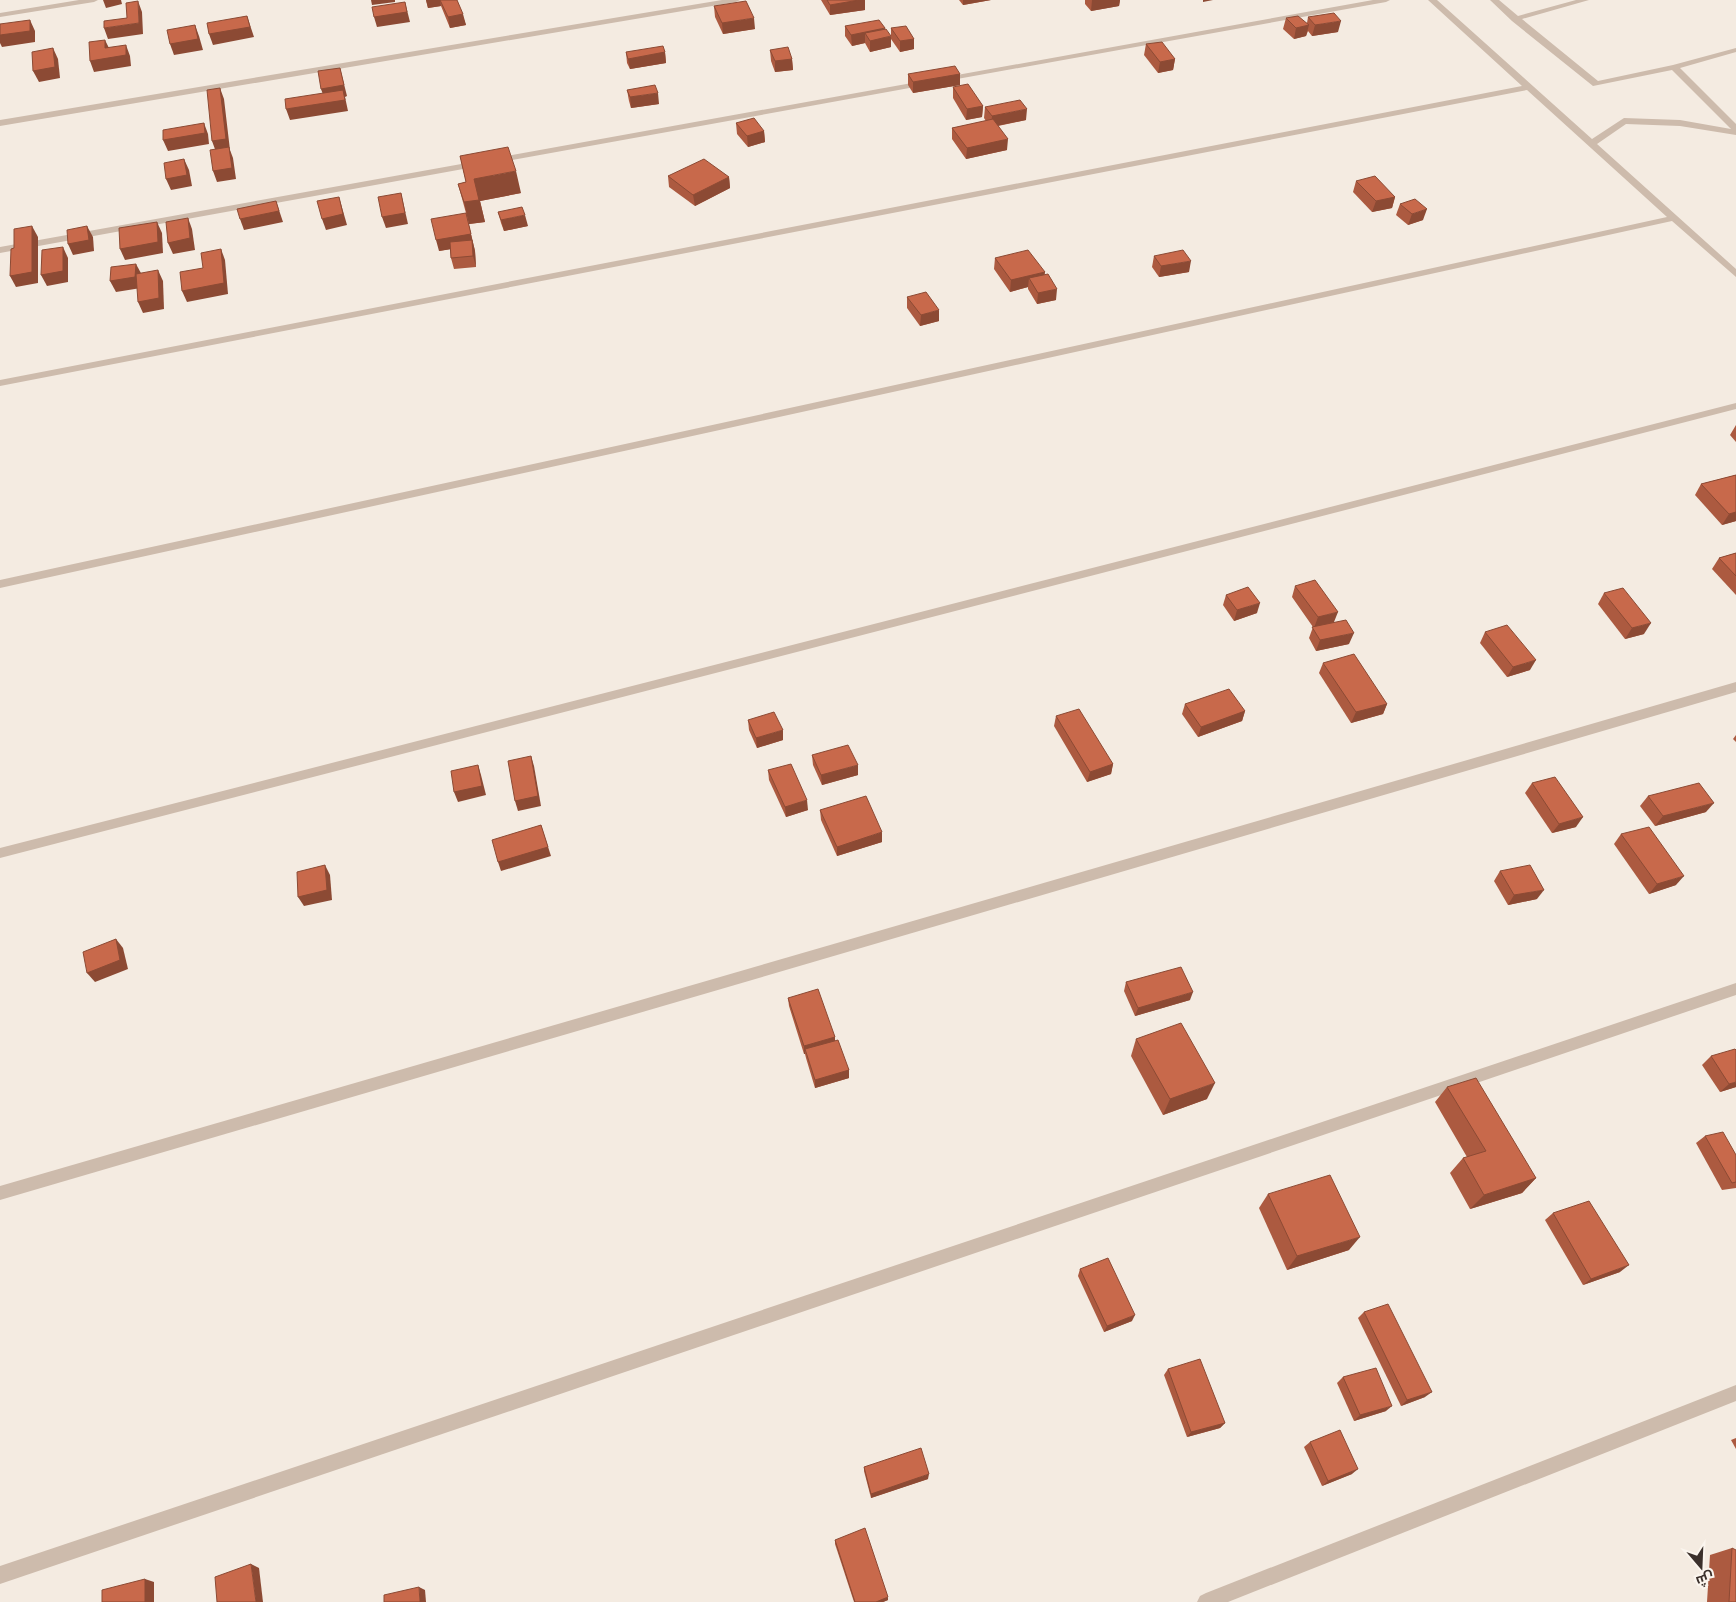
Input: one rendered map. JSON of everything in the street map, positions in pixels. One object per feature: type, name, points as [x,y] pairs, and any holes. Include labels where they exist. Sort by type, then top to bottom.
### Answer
[{"type":"street","points":[[0,15],[94,0]]},
{"type":"street","points":[[0,123],[736,0]]},
{"type":"street","points":[[0,250],[1386,0]]},
{"type":"street","points":[[1432,0],[1736,274]]},
{"type":"street","points":[[1494,0],[1596,84],[1674,67],[1736,50]]},
{"type":"street","points":[[1515,18],[1585,0]]},
{"type":"street","points":[[1674,67],[1736,130]]},
{"type":"street","points":[[0,383],[1528,87]]},
{"type":"street","points":[[1591,144],[1624,121],[1680,123],[1736,130]]},
{"type":"street","points":[[0,584],[1673,218]]},
{"type":"street","points":[[0,852],[1736,406]]},
{"type":"street","points":[[0,1193],[1736,687]]},
{"type":"street","points":[[0,1575],[1736,989]]},
{"type":"street","points":[[1206,1602],[1736,1392]]},
{"type":"building","points":[[440,0],[457,0],[463,14],[448,17]]},
{"type":"building","points":[[827,0],[859,0],[830,5]]},
{"type":"building","points":[[138,1],[139,23],[104,28],[104,21],[127,18],[126,3]]},
{"type":"building","points":[[746,1],[754,18],[722,23],[714,6]]},
{"type":"building","points":[[405,2],[407,12],[374,17],[372,7]]},
{"type":"building","points":[[1334,13],[1341,21],[1315,25],[1308,17]]},
{"type":"building","points":[[247,16],[250,27],[209,34],[207,23]]},
{"type":"building","points":[[1298,16],[1309,25],[1296,28],[1286,18]]},
{"type":"building","points":[[30,20],[30,31],[0,35],[0,24]]},
{"type":"building","points":[[879,20],[885,28],[851,35],[845,26]]},
{"type":"building","points":[[195,25],[198,39],[170,44],[167,30]]},
{"type":"building","points":[[906,26],[914,39],[900,41],[891,28]]},
{"type":"building","points":[[886,29],[891,36],[870,41],[865,33]]},
{"type":"building","points":[[105,40],[105,48],[126,45],[126,55],[90,61],[89,42]]},
{"type":"building","points":[[1162,42],[1175,59],[1160,62],[1146,44]]},
{"type":"building","points":[[663,46],[665,52],[628,59],[626,52]]},
{"type":"building","points":[[788,47],[792,59],[775,61],[770,50]]},
{"type":"building","points":[[53,48],[55,67],[33,71],[32,52]]},
{"type":"building","points":[[955,66],[960,74],[913,82],[908,74]]},
{"type":"building","points":[[340,68],[344,85],[321,89],[318,71]]},
{"type":"building","points":[[968,84],[983,106],[967,109],[953,87]]},
{"type":"building","points":[[655,85],[658,93],[630,97],[627,90]]},
{"type":"building","points":[[220,88],[226,139],[212,141],[207,90]]},
{"type":"building","points":[[343,90],[345,100],[286,109],[285,99]]},
{"type":"building","points":[[1020,100],[1027,109],[992,116],[985,107]]},
{"type":"building","points":[[754,118],[764,131],[747,136],[736,123]]},
{"type":"building","points":[[993,119],[1008,139],[967,148],[952,128]]},
{"type":"building","points":[[204,123],[205,133],[163,140],[163,130]]},
{"type":"building","points":[[229,147],[232,168],[213,171],[210,150]]},
{"type":"building","points":[[508,147],[516,171],[474,179],[479,200],[464,202],[458,184],[466,182],[460,156]]},
{"type":"building","points":[[184,159],[187,175],[166,179],[164,163]]},
{"type":"building","points":[[704,159],[729,177],[693,195],[668,176]]},
{"type":"building","points":[[1375,176],[1395,197],[1376,201],[1356,181]]},
{"type":"building","points":[[401,193],[405,213],[382,217],[378,197]]},
{"type":"building","points":[[339,197],[343,214],[322,219],[317,201]]},
{"type":"building","points":[[1415,199],[1427,209],[1412,214],[1400,204]]},
{"type":"building","points":[[276,201],[279,211],[240,219],[237,209]]},
{"type":"building","points":[[522,207],[525,215],[501,220],[498,212]]},
{"type":"building","points":[[466,213],[471,234],[436,240],[431,219]]},
{"type":"building","points":[[188,218],[190,238],[168,243],[166,222]]},
{"type":"building","points":[[157,222],[158,242],[120,249],[119,228]]},
{"type":"building","points":[[32,226],[32,272],[10,276],[11,249],[14,248],[14,229]]},
{"type":"building","points":[[87,226],[89,240],[68,244],[67,230]]},
{"type":"building","points":[[472,240],[473,256],[451,258],[450,242]]},
{"type":"building","points":[[63,247],[63,271],[41,275],[42,250]]},
{"type":"building","points":[[221,249],[224,283],[182,291],[180,272],[203,268],[201,253]]},
{"type":"building","points":[[1028,250],[1045,272],[1011,280],[995,258]]},
{"type":"building","points":[[1183,250],[1191,261],[1161,266],[1154,256]]},
{"type":"building","points":[[136,264],[135,277],[110,281],[111,267]]},
{"type":"building","points":[[158,270],[159,298],[138,302],[136,274]]},
{"type":"building","points":[[1048,274],[1057,289],[1038,293],[1029,278]]},
{"type":"building","points":[[926,292],[939,310],[921,315],[907,297]]},
{"type":"building","points":[[1736,475],[1736,512],[1729,514],[1701,484]]},
{"type":"building","points":[[1736,553],[1736,576],[1719,558]]},
{"type":"building","points":[[1315,580],[1338,612],[1318,617],[1295,586]]},
{"type":"building","points":[[1248,587],[1260,603],[1237,610],[1226,595]]},
{"type":"building","points":[[1623,588],[1651,623],[1632,628],[1604,593]]},
{"type":"building","points":[[1346,620],[1354,633],[1320,640],[1312,627]]},
{"type":"building","points":[[1507,625],[1536,660],[1513,667],[1485,632]]},
{"type":"building","points":[[1354,654],[1387,704],[1356,712],[1323,663]]},
{"type":"building","points":[[1229,689],[1245,711],[1201,727],[1185,704]]},
{"type":"building","points":[[1079,709],[1113,764],[1090,772],[1056,716]]},
{"type":"building","points":[[774,712],[783,730],[756,738],[748,720]]},
{"type":"building","points":[[848,745],[858,765],[821,775],[812,755]]},
{"type":"building","points":[[531,756],[538,796],[515,801],[508,761]]},
{"type":"building","points":[[791,764],[807,800],[785,807],[768,770]]},
{"type":"building","points":[[478,765],[482,786],[454,792],[451,771]]},
{"type":"building","points":[[1555,777],[1583,817],[1559,824],[1532,783]]},
{"type":"building","points":[[1699,783],[1714,803],[1663,816],[1648,796]]},
{"type":"building","points":[[866,796],[882,832],[837,847],[820,810]]},
{"type":"building","points":[[541,825],[548,847],[498,862],[492,840]]},
{"type":"building","points":[[1649,827],[1684,876],[1657,884],[1621,834]]},
{"type":"building","points":[[325,865],[327,890],[298,897],[297,872]]},
{"type":"building","points":[[1530,865],[1544,890],[1514,895],[1500,871]]},
{"type":"building","points":[[116,939],[120,960],[87,973],[83,952]]},
{"type":"building","points":[[1181,967],[1193,992],[1138,1008],[1126,982]]},
{"type":"building","points":[[818,989],[835,1037],[804,1046],[788,998]]},
{"type":"building","points":[[1181,1023],[1215,1083],[1170,1099],[1136,1039]]},
{"type":"building","points":[[838,1040],[849,1070],[815,1080],[805,1049]]},
{"type":"building","points":[[1735,1049],[1736,1082],[1729,1084],[1711,1056]]},
{"type":"building","points":[[1476,1078],[1536,1178],[1484,1195],[1463,1158],[1486,1151],[1447,1087]]},
{"type":"building","points":[[1723,1132],[1736,1155],[1736,1182],[1732,1183],[1705,1136]]},
{"type":"building","points":[[1330,1175],[1360,1237],[1297,1256],[1268,1194]]},
{"type":"building","points":[[1589,1201],[1629,1265],[1591,1279],[1553,1213]]},
{"type":"building","points":[[1108,1258],[1135,1315],[1107,1326],[1080,1269]]},
{"type":"building","points":[[1388,1304],[1432,1392],[1407,1400],[1364,1312]]},
{"type":"building","points":[[1200,1359],[1225,1423],[1191,1432],[1168,1369]]},
{"type":"building","points":[[1376,1368],[1392,1406],[1360,1415],[1343,1377]]},
{"type":"building","points":[[1340,1430],[1358,1469],[1328,1481],[1310,1442]]},
{"type":"building","points":[[921,1448],[929,1474],[871,1494],[864,1467]]},
{"type":"building","points":[[865,1528],[888,1597],[876,1602],[855,1602],[835,1540]]},
{"type":"building","points":[[1732,1548],[1736,1550],[1736,1602],[1729,1602]]},
{"type":"building","points":[[251,1564],[256,1602],[217,1602],[215,1577]]},
{"type":"building","points":[[145,1579],[145,1602],[102,1602],[102,1590]]},
{"type":"building","points":[[419,1587],[420,1602],[384,1602],[384,1595]]}]
